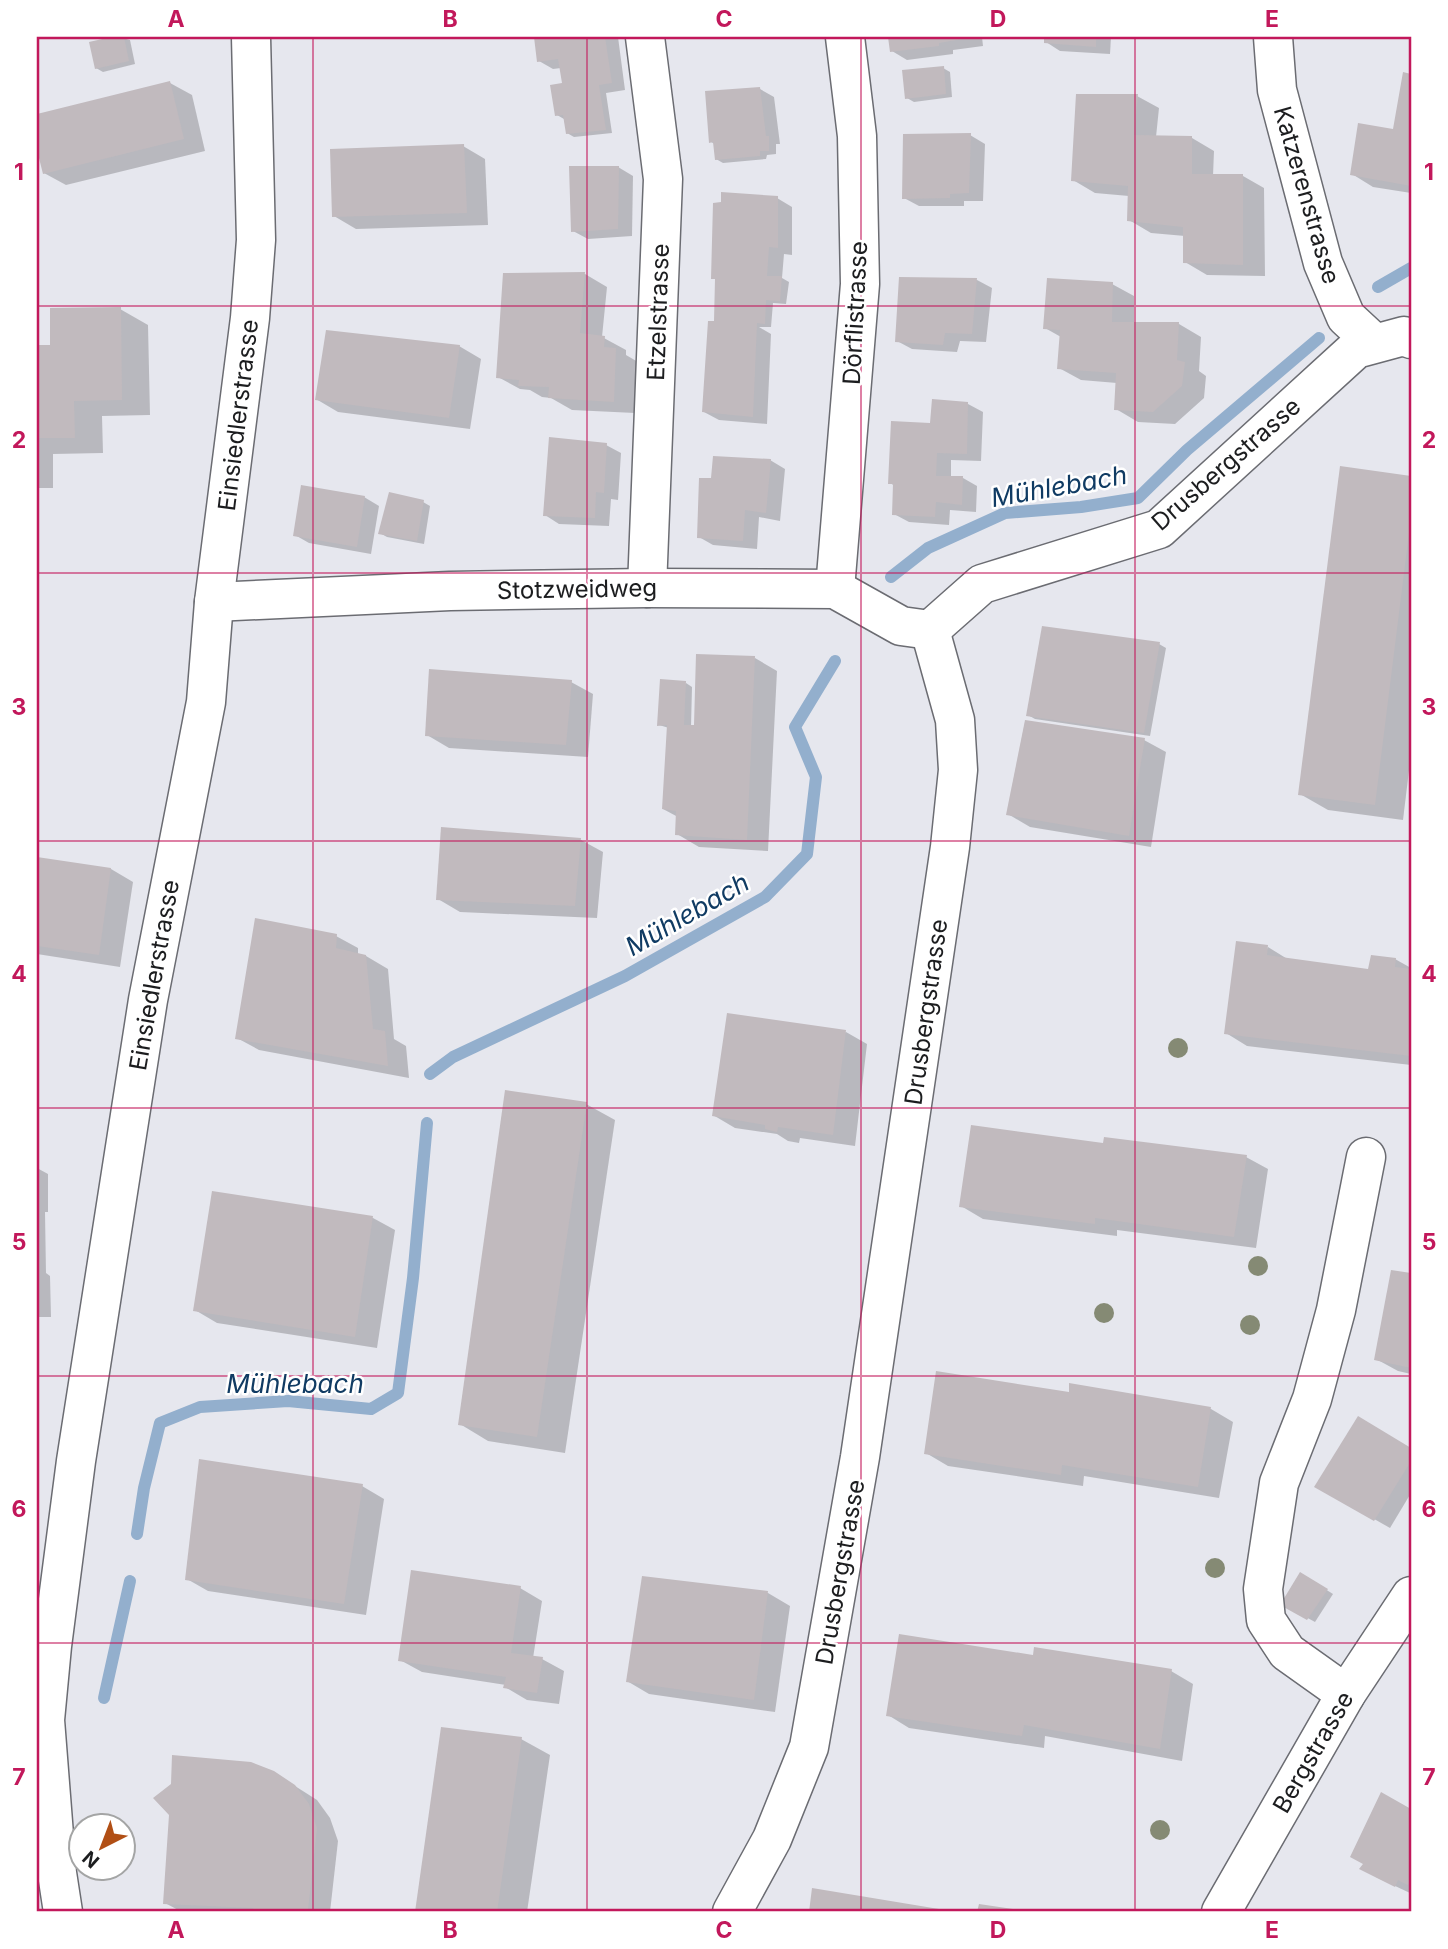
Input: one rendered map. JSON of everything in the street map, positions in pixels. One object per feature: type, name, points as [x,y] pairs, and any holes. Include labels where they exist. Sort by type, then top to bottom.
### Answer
[{"type":"street","name":"Einsiedlerstrasse","points":[[63,1912],[57,1873],[45,1720],[52,1646],[76,1461],[146,1013],[206,702],[214,602],[257,240],[251,37]]},
{"type":"street","name":"Etzelstrasse","points":[[645,37],[663,178],[647,588]]},
{"type":"street","name":"Dörflistrasse","points":[[835,589],[860,284],[857,136],[845,37]]},
{"type":"street","name":"Katzerenstrasse","points":[[1273,37],[1277,90],[1323,264],[1346,317],[1374,343]]},
{"type":"street","points":[[1374,343],[1404,336],[1411,339]]},
{"type":"street","name":"Drusbergstrasse","points":[[732,1912],[772,1839],[809,1747],[860,1457],[950,847],[958,771],[955,720],[930,630],[982,584],[1159,529],[1356,349],[1374,343]]},
{"type":"street","name":"Stotzweidweg","points":[[214,602],[450,591],[835,589],[901,626],[930,630]]},
{"type":"street","points":[[1346,1694],[1287,1652],[1266,1620],[1263,1589],[1279,1483],[1312,1399],[1336,1310],[1366,1157]]},
{"type":"street","name":"Bergstrasse","points":[[1221,1912],[1346,1694],[1411,1596]]},
{"type":"building","points":[[124,37],[129,61],[95,69],[89,42]]},
{"type":"building","points":[[534,37],[605,37],[612,83],[599,85],[606,130],[566,134],[563,115],[555,116],[550,85],[562,83],[558,59],[537,62]]},
{"type":"building","points":[[888,37],[968,38],[939,43],[939,46],[890,52]]},
{"type":"building","points":[[1044,37],[1096,37],[1096,47],[1044,43]]},
{"type":"building","points":[[944,66],[946,94],[905,99],[902,70]]},
{"type":"building","points":[[1403,72],[1411,74],[1411,186],[1350,175],[1358,123],[1393,129]]},
{"type":"building","points":[[170,81],[184,139],[43,174],[37,150],[37,114]]},
{"type":"building","points":[[760,87],[769,151],[760,151],[760,156],[715,160],[713,142],[709,143],[705,91]]},
{"type":"building","points":[[1076,94],[1138,94],[1134,135],[1192,136],[1192,174],[1243,174],[1243,265],[1183,263],[1183,227],[1127,221],[1128,186],[1071,181]]},
{"type":"building","points":[[971,133],[969,193],[950,194],[950,198],[902,199],[903,134]]},
{"type":"building","points":[[464,144],[467,213],[332,217],[330,149]]},
{"type":"building","points":[[569,166],[619,166],[618,229],[571,232]]},
{"type":"building","points":[[721,192],[778,196],[778,248],[769,247],[767,276],[782,276],[780,301],[766,300],[765,324],[757,323],[753,417],[702,412],[708,321],[714,321],[715,279],[711,279],[713,203],[721,202]]},
{"type":"building","points":[[585,272],[580,333],[605,336],[604,347],[616,348],[614,402],[548,398],[549,387],[518,386],[519,380],[496,378],[503,273]]},
{"type":"building","points":[[899,277],[977,278],[972,334],[945,333],[943,345],[895,342]]},
{"type":"building","points":[[1047,278],[1113,282],[1112,322],[1179,322],[1177,360],[1185,362],[1182,386],[1153,412],[1114,410],[1116,373],[1057,369],[1060,330],[1043,329]]},
{"type":"building","points":[[121,307],[122,400],[74,401],[75,438],[37,438],[37,345],[50,345],[50,308]]},
{"type":"building","points":[[326,330],[460,345],[449,418],[315,400]]},
{"type":"building","points":[[932,399],[968,402],[967,454],[937,453],[936,476],[963,476],[962,505],[936,502],[935,517],[892,515],[893,484],[888,484],[891,421],[930,423]]},
{"type":"building","points":[[549,437],[607,443],[604,493],[596,492],[595,518],[543,516]]},
{"type":"building","points":[[713,456],[771,459],[766,513],[745,510],[743,541],[697,538],[699,478],[711,478]]},
{"type":"building","points":[[1340,466],[1411,476],[1411,517],[1375,805],[1298,795]]},
{"type":"building","points":[[301,485],[365,496],[357,547],[293,536]]},
{"type":"building","points":[[389,492],[424,500],[417,541],[378,534]]},
{"type":"building","points":[[1042,626],[1160,642],[1144,733],[1026,716]]},
{"type":"building","points":[[696,654],[755,656],[747,840],[675,835],[676,811],[662,809],[667,725],[657,726],[660,679],[686,681],[684,725],[694,725]]},
{"type":"building","points":[[429,669],[572,680],[566,745],[425,736]]},
{"type":"building","points":[[1025,720],[1145,738],[1129,836],[1006,815]]},
{"type":"building","points":[[441,827],[581,838],[575,906],[436,900]]},
{"type":"building","points":[[37,857],[111,868],[99,955],[37,946]]},
{"type":"building","points":[[255,918],[337,934],[336,948],[366,955],[373,1029],[385,1031],[388,1066],[235,1039]]},
{"type":"building","points":[[1236,941],[1268,945],[1267,955],[1368,969],[1371,955],[1396,958],[1395,967],[1411,969],[1411,1056],[1224,1034]]},
{"type":"building","points":[[727,1013],[846,1030],[833,1135],[778,1127],[777,1132],[765,1129],[765,1125],[712,1116]]},
{"type":"building","points":[[505,1090],[587,1102],[537,1437],[458,1425]]},
{"type":"building","points":[[971,1125],[1103,1143],[1104,1137],[1247,1155],[1234,1237],[1095,1218],[1095,1224],[959,1207]]},
{"type":"building","points":[[212,1191],[373,1216],[355,1337],[193,1311]]},
{"type":"building","points":[[1391,1270],[1411,1273],[1411,1368],[1374,1360]]},
{"type":"building","points":[[936,1371],[1069,1392],[1069,1383],[1211,1407],[1198,1487],[1062,1465],[1061,1475],[924,1454]]},
{"type":"building","points":[[1358,1416],[1411,1448],[1411,1461],[1374,1521],[1314,1487]]},
{"type":"building","points":[[199,1459],[363,1484],[344,1604],[185,1580]]},
{"type":"building","points":[[411,1570],[521,1586],[511,1653],[543,1657],[537,1693],[503,1688],[506,1677],[398,1661]]},
{"type":"building","points":[[1300,1572],[1328,1589],[1307,1620],[1280,1605]]},
{"type":"building","points":[[642,1576],[768,1591],[754,1700],[626,1682]]},
{"type":"building","points":[[899,1634],[1033,1655],[1034,1647],[1172,1669],[1160,1749],[1024,1725],[1022,1736],[886,1716]]},
{"type":"building","points":[[441,1727],[522,1737],[497,1912],[415,1912]]},
{"type":"building","points":[[172,1755],[251,1762],[274,1771],[295,1785],[309,1804],[317,1828],[308,1910],[256,1912],[253,1908],[163,1904],[169,1815],[153,1798],[171,1784]]},
{"type":"building","points":[[1381,1792],[1411,1809],[1411,1877],[1408,1885],[1398,1880],[1395,1887],[1359,1869],[1363,1864],[1350,1857]]},
{"type":"building","points":[[812,1888],[951,1911],[951,1912],[809,1912]]},
{"type":"building","points":[[979,1904],[1027,1911],[1027,1912],[977,1912]]},
{"type":"waterway","name":"Mühlebach","points":[[1378,287],[1411,268]]},
{"type":"waterway","name":"Mühlebach","points":[[891,577],[928,548],[1005,513],[1081,507],[1138,498],[1187,450],[1319,338]]},
{"type":"waterway","name":"Mühlebach","points":[[430,1074],[453,1057],[625,976],[765,897],[807,854],[816,777],[795,727],[835,661]]},
{"type":"waterway","name":"Mühlebach","points":[[137,1534],[144,1488],[160,1423],[200,1407],[288,1401],[371,1409],[398,1393],[413,1278],[427,1123]]},
{"type":"waterway","name":"Mühlebach","points":[[104,1698],[130,1581]]}]
